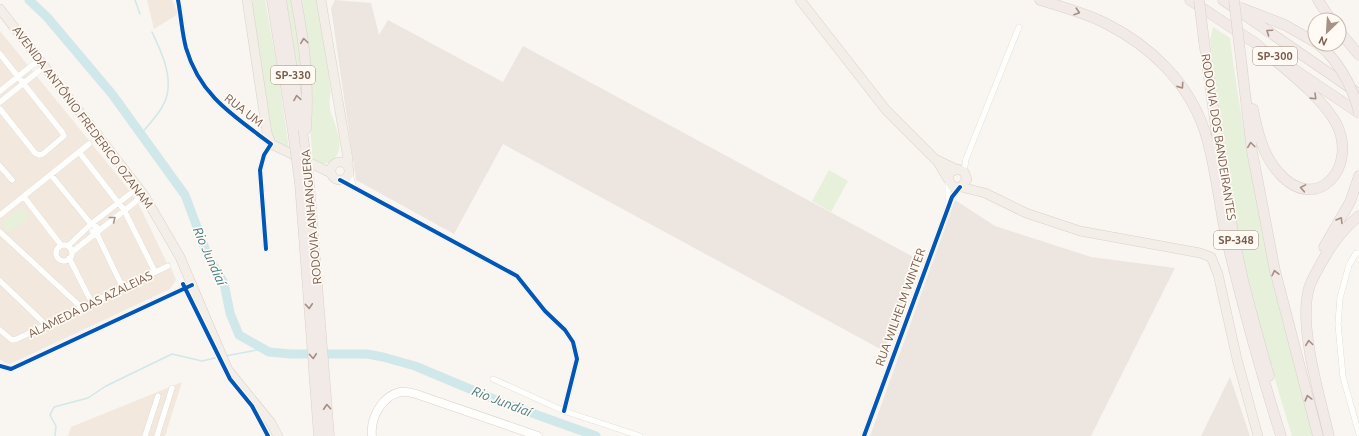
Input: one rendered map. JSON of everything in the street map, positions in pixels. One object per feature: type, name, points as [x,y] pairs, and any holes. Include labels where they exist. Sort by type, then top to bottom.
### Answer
[{"type":"highway","name":"RODOVIA ANHANGUERA","points":[[272,0],[293,131],[304,183],[321,334],[319,436]]},
{"type":"highway","name":"RODOVIA ANHANGUERA","points":[[281,0],[305,150],[304,183],[311,333],[329,436]]},
{"type":"highway","points":[[296,0],[300,14],[307,72],[305,150]]},
{"type":"highway","points":[[1040,0],[1105,23],[1141,45],[1177,80],[1197,111],[1205,133],[1224,226],[1248,329],[1281,436]]},
{"type":"highway","points":[[1181,0],[1218,18]]},
{"type":"highway","name":"SP-300","points":[[1190,0],[1359,113]]},
{"type":"highway","name":"RODOVIA DOS BANDEIRANTES","points":[[1199,0],[1220,155],[1243,279],[1285,436]]},
{"type":"highway","points":[[1223,0],[1285,25],[1307,37]]},
{"type":"highway","name":"SP-300","points":[[1223,0],[1359,94]]},
{"type":"highway","name":"SP-348","points":[[1234,0],[1252,151],[1275,271],[1318,436]]},
{"type":"highway","points":[[1318,0],[1326,12]]},
{"type":"highway","points":[[1347,40],[1359,55]]},
{"type":"highway","points":[[1243,73],[1263,145],[1270,161],[1278,172],[1296,187],[1307,189],[1321,188],[1336,178],[1344,162],[1346,150],[1343,136],[1337,123],[1325,108],[1306,89],[1254,42]]},
{"type":"highway","points":[[1327,52],[1346,79],[1359,113]]},
{"type":"highway","points":[[1329,436],[1309,342],[1307,301],[1318,257],[1350,202],[1358,179]]},
{"type":"highway","points":[[1312,281],[1335,240],[1359,216]]},
{"type":"main road","points":[[247,0],[267,133],[271,144],[318,167],[334,166],[348,168]]},
{"type":"main road","points":[[300,0],[300,14]]},
{"type":"main road","points":[[321,0],[348,159],[346,177],[340,180],[333,177],[334,166],[345,142]]},
{"type":"main road","points":[[325,19],[328,0]]},
{"type":"main road","points":[[800,0],[886,110],[935,159],[953,187],[961,187],[985,194],[1026,213],[1080,231],[1200,253],[1211,257],[1218,274],[1237,359],[1258,436]]},
{"type":"main road","name":"AVENIDA ANTÔNIO FREDERICO OZANAM","points":[[0,9],[139,187],[180,257],[228,370],[271,423],[278,436]]},
{"type":"main road","points":[[935,159],[961,171],[985,194]]},
{"type":"main road","points":[[948,180],[950,172],[961,171]]},
{"type":"main road","points":[[961,171],[966,182],[961,187]]},
{"type":"main road","points":[[271,423],[272,436]]},
{"type":"street","name":"RUA UM","points":[[178,0],[186,47],[200,81],[217,103],[271,144]]},
{"type":"street","points":[[961,171],[1019,27]]},
{"type":"street","points":[[0,54],[64,136],[62,140],[43,154],[39,155],[35,153],[0,110]]},
{"type":"street","points":[[0,91],[18,76],[42,63]]},
{"type":"street","points":[[0,102],[23,83],[42,63]]},
{"type":"street","points":[[0,215],[89,144]]},
{"type":"street","points":[[266,249],[260,170],[264,155],[271,144]]},
{"type":"street","points":[[79,152],[124,210],[155,272]]},
{"type":"street","points":[[1,168],[12,180]]},
{"type":"street","points":[[348,168],[354,188]]},
{"type":"street","points":[[51,175],[91,224],[97,227],[96,232],[123,288]]},
{"type":"street","points":[[340,180],[517,276],[545,312],[565,330],[574,342],[577,359],[564,411]]},
{"type":"street","name":"RUA WILHELM WINTER","points":[[948,180],[948,208]]},
{"type":"street","points":[[68,246],[91,224],[139,187]]},
{"type":"street","name":"RUA WILHELM WINTER","points":[[864,436],[952,197],[961,187]]},
{"type":"street","points":[[60,245],[56,251],[58,258],[62,261],[69,258],[72,252],[144,195]]},
{"type":"street","points":[[24,197],[60,245],[68,246],[72,252]]},
{"type":"street","points":[[0,232],[82,308]]},
{"type":"street","points":[[1359,253],[1356,253],[1349,265],[1340,298],[1338,324],[1343,377],[1359,434]]},
{"type":"street","points":[[69,258],[92,303]]},
{"type":"street","name":"ALAMEDA DAS AZALEIAS","points":[[0,330],[12,340],[17,339],[168,266]]},
{"type":"street","points":[[0,281],[46,324]]},
{"type":"street","points":[[0,366],[11,369],[192,286]]},
{"type":"street","points":[[493,379],[564,411],[640,436]]},
{"type":"street","points":[[157,436],[172,388]]},
{"type":"street","points":[[372,436],[371,428],[375,415],[384,400],[401,392],[416,394],[538,436]]},
{"type":"street","points":[[145,436],[158,396]]},
{"type":"street","points":[[155,403],[166,406]]},
{"type":"shaded area","points":[[147,0],[172,0],[178,14],[154,29]]},
{"type":"shaded area","points":[[335,0],[371,3],[379,35],[388,20],[503,82],[523,46],[919,260],[884,351],[503,144],[454,234],[356,180],[331,8]]},
{"type":"shaded area","points":[[0,31],[130,191],[140,207],[167,263],[169,262],[176,280],[170,289],[10,364],[5,363],[0,359]]},
{"type":"shaded area","points":[[955,200],[995,226],[1091,257],[1175,268],[1091,436],[870,436]]},
{"type":"shaded area","points":[[1230,377],[1250,436],[1201,436]]},
{"type":"shaded area","points":[[182,382],[165,436],[68,436],[71,427]]},
{"type":"green space","points":[[253,0],[265,0],[277,66],[289,149],[275,141],[271,134],[251,7]]},
{"type":"green space","points":[[286,0],[294,0],[301,45],[303,100]]},
{"type":"green space","points":[[302,0],[318,0],[331,91],[330,108],[340,145],[336,157],[327,163],[322,164],[313,163],[310,125],[310,65]]},
{"type":"green space","points":[[1213,27],[1230,38],[1237,88],[1255,188],[1315,436],[1292,436],[1255,306],[1237,228],[1229,181],[1210,39]]},
{"type":"green space","points":[[829,170],[848,181],[831,212],[812,201]]},
{"type":"green space","points":[[21,207],[29,217],[9,233],[1,223]]},
{"type":"waterway","name":"Rio Jundiaí","points":[[29,0],[47,17],[112,94],[185,195],[208,256],[224,283],[230,313],[239,335],[269,352],[291,354],[367,354],[415,366],[501,402],[596,436]]},
{"type":"waterway","points":[[135,0],[140,14]]},
{"type":"waterway","points":[[141,134],[163,105],[168,87],[165,63],[152,32]]},
{"type":"waterway","points":[[225,356],[257,350],[269,352]]},
{"type":"waterway","points":[[55,436],[56,426],[50,415],[54,407],[88,398],[106,386],[172,354],[202,361],[215,358]]},
{"type":"cycle path","points":[[178,0],[186,48],[192,65],[200,79],[220,104],[271,144],[264,155],[260,170],[266,249]]},
{"type":"cycle path","points":[[340,180],[517,276],[545,311],[565,330],[573,342],[577,359],[564,411]]},
{"type":"cycle path","points":[[864,436],[952,197],[960,187]]},
{"type":"cycle path","points":[[183,284],[230,379],[252,406],[268,436]]},
{"type":"cycle path","points":[[0,366],[11,369],[192,285]]}]
